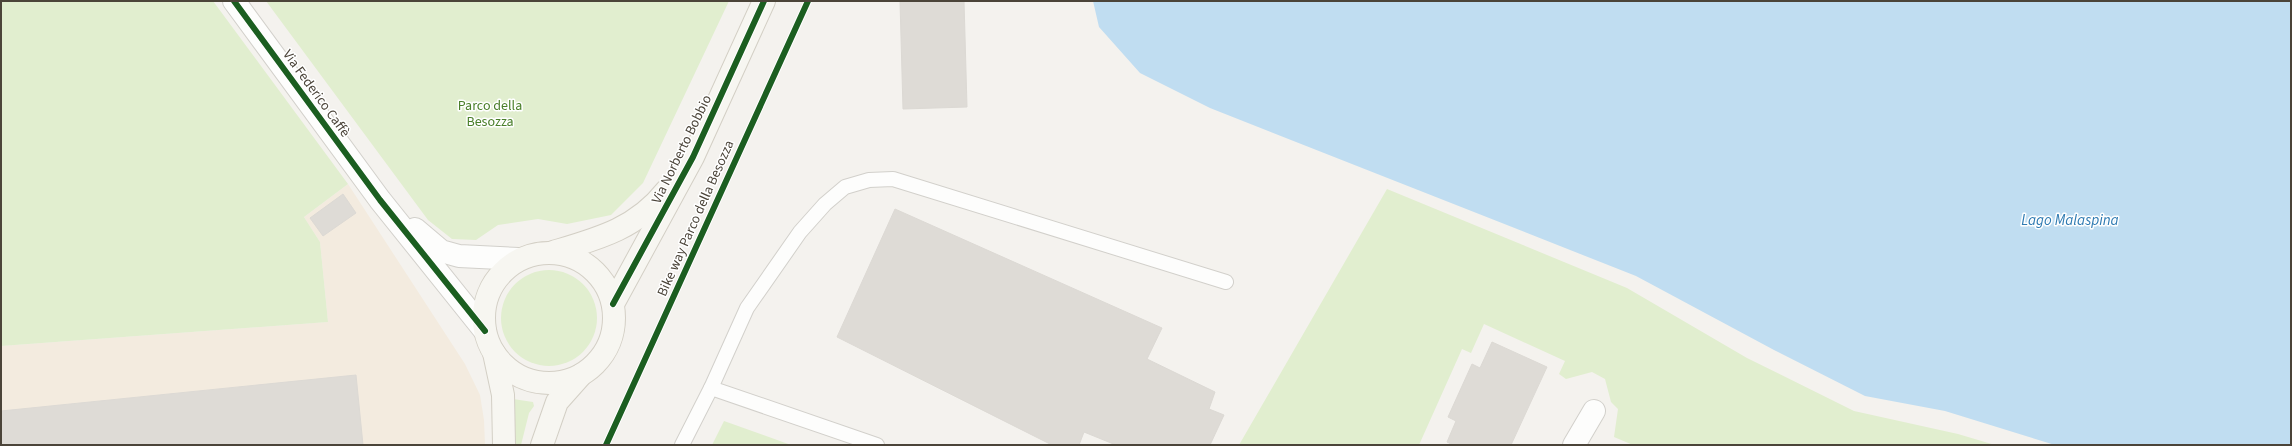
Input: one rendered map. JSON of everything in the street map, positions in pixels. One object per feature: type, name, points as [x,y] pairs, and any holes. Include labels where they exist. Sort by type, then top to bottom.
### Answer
[{"type":"street","name":"Via Federico Caffè","points":[[234,1],[380,200]]},
{"type":"street","name":"Via Norberto Bobbio","points":[[613,304],[693,158],[764,1]]},
{"type":"street","name":"Via Norberto Bobbio","points":[[504,445],[503,395],[494,353],[484,331],[484,310],[490,289],[502,272],[518,259],[535,253],[553,252],[608,234],[639,219],[654,207],[693,158]]},
{"type":"street","points":[[380,200],[441,251],[459,256],[518,259]]},
{"type":"street","points":[[380,200],[484,331]]},
{"type":"street","name":"Via Norberto Bobbio","points":[[542,445],[557,402],[581,375],[597,362],[608,345],[614,325],[613,304],[605,284],[591,268],[573,257],[553,252]]},
{"type":"street","name":"Via Norberto Bobbio","points":[[494,353],[507,368],[524,378],[542,383],[562,382],[581,375]]},
{"type":"street","points":[[1574,445],[1594,411]]},
{"type":"lane","points":[[682,445],[711,388],[747,308],[800,232],[825,204],[845,187],[869,180],[893,179],[1226,282]]},
{"type":"lane","points":[[711,388],[878,445]]},
{"type":"shaded area","points":[[348,184],[465,364],[480,395],[484,420],[485,445],[1,445],[1,346],[328,322],[320,242],[304,217]]},
{"type":"green space","points":[[1,1],[213,1],[348,184],[304,217],[320,242],[328,322],[1,346]]},
{"type":"green space","name":"Parco della Besozza","points":[[266,1],[729,1],[643,183],[611,215],[567,224],[538,219],[498,225],[476,240],[452,239],[428,220]]},
{"type":"green space","points":[[1387,189],[1627,288],[1747,358],[1854,411],[1958,434],[1995,445],[1633,445],[1614,437],[1618,409],[1611,402],[1605,379],[1592,372],[1566,379],[1559,374],[1565,361],[1484,324],[1471,353],[1462,349],[1419,445],[1239,445]]},
{"type":"green space","points":[[549,270],[567,274],[576,278],[583,284],[589,291],[593,300],[597,318],[593,336],[589,345],[583,352],[576,358],[567,362],[549,366],[531,362],[522,358],[515,352],[509,345],[505,336],[501,318],[505,300],[509,291],[515,284],[522,278],[531,274]]},
{"type":"green space","points":[[513,399],[533,402],[534,406],[529,413],[521,445],[514,445],[515,426],[511,402]]},
{"type":"green space","points":[[724,421],[791,445],[712,445]]},
{"type":"water","name":"Lago Malaspina","points":[[1093,1],[2291,1],[2291,445],[2055,445],[1945,411],[1865,396],[1774,350],[1636,276],[1210,108],[1140,73],[1099,27]]},
{"type":"building","points":[[900,1],[964,1],[967,107],[903,109]]},
{"type":"building","points":[[343,194],[356,213],[323,236],[310,218]]},
{"type":"building","points":[[895,209],[1162,328],[1147,359],[1215,392],[1209,409],[1224,415],[1210,445],[1116,445],[1084,432],[1079,445],[1052,445],[837,337]]},
{"type":"building","points":[[1492,342],[1547,367],[1511,445],[1453,445],[1447,442],[1456,421],[1448,417],[1472,364],[1480,368]]},
{"type":"building","points":[[356,375],[363,445],[1,445],[1,411]]},
{"type":"cycle path","points":[[234,1],[380,200],[485,331]]},
{"type":"cycle path","points":[[613,304],[693,157],[764,1]]},
{"type":"cycle path","name":"Bike way Parco della Besozza","points":[[606,445],[808,1]]}]
